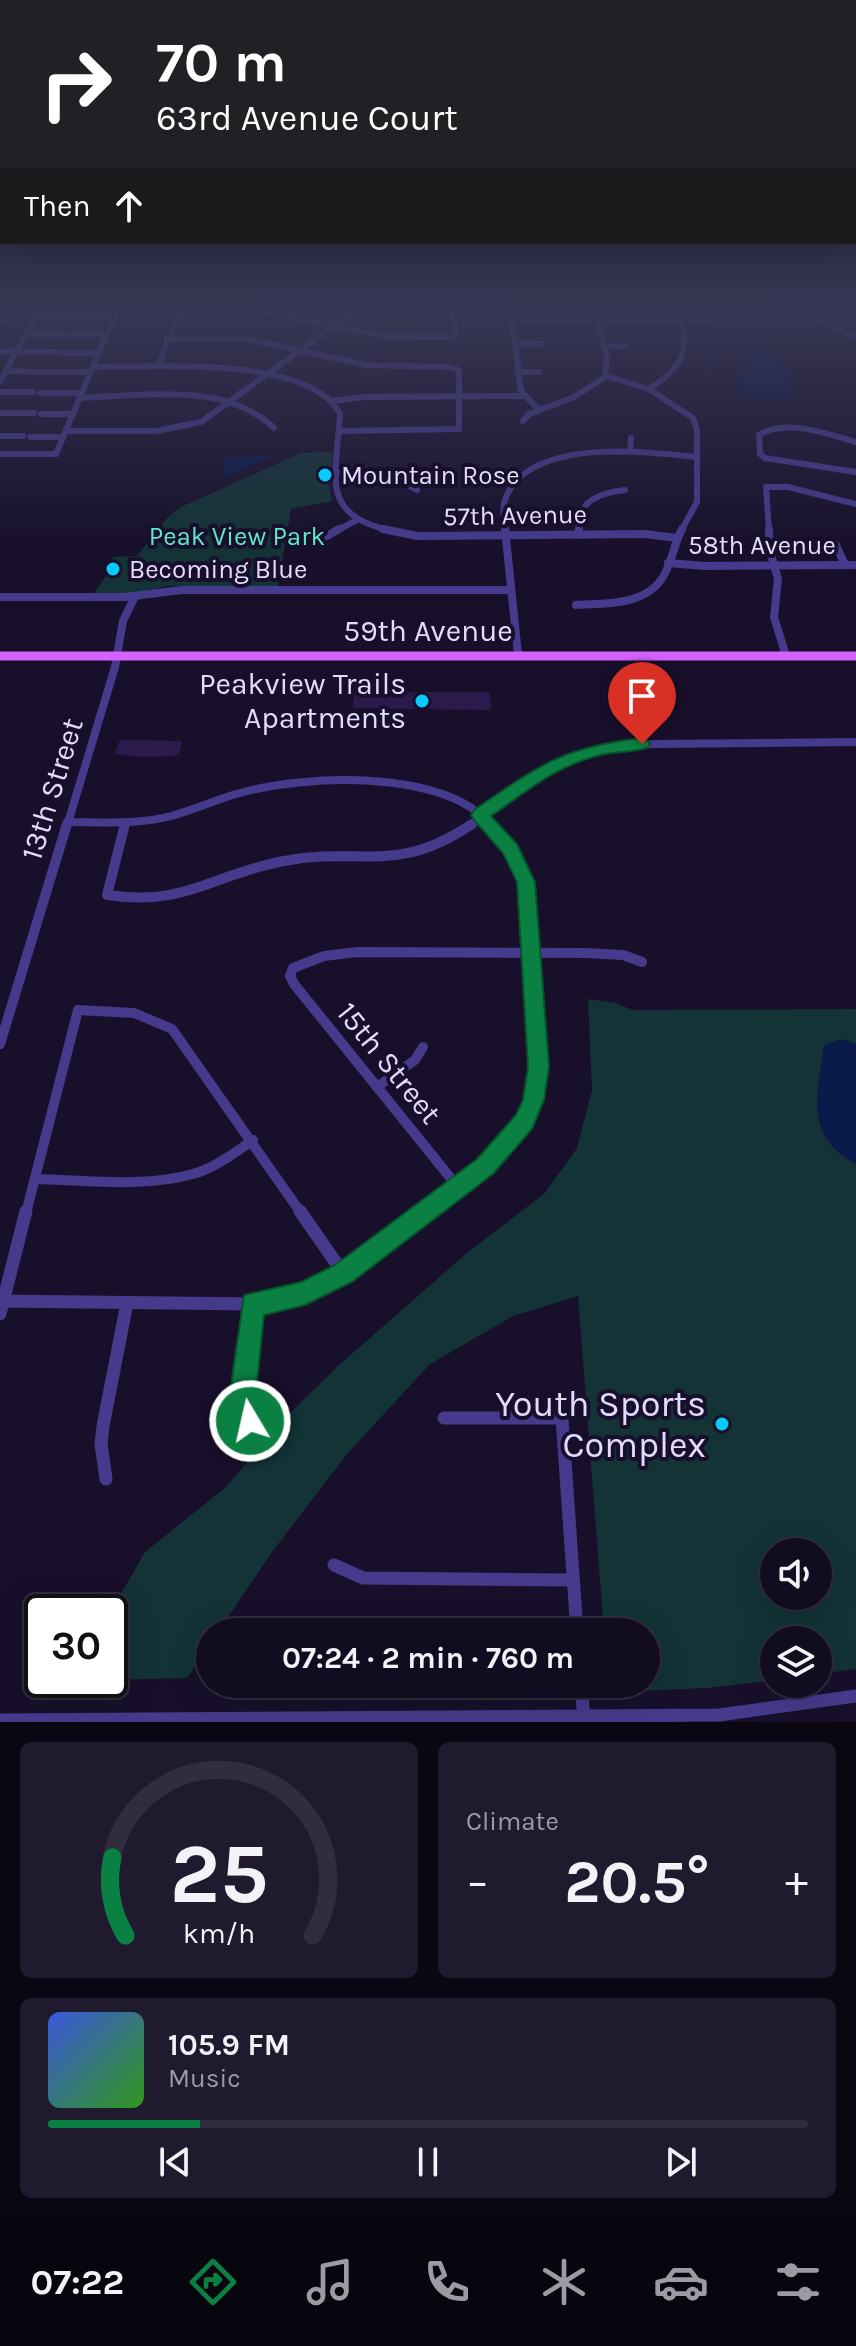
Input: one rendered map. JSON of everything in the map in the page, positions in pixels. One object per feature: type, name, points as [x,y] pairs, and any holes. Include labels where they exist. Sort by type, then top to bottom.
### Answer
[{"type":"main road","name":"59th Avenue","points":[[0,656],[856,656]]},
{"type":"street","points":[[0,454],[56,454],[84,387]]},
{"type":"street","points":[[0,436],[156,431],[185,427],[209,418],[251,387]]},
{"type":"street","points":[[307,387],[333,401],[340,413],[335,472],[337,500],[357,520],[327,536]]},
{"type":"street","points":[[340,431],[459,429],[459,387]]},
{"type":"street","points":[[521,387],[523,396],[539,410]]},
{"type":"street","points":[[523,421],[539,410],[591,387]]},
{"type":"street","points":[[576,605],[619,603],[644,595],[657,585],[677,538],[696,509],[697,430],[693,418],[644,387]]},
{"type":"street","points":[[0,392],[202,398],[259,412],[274,428]]},
{"type":"street","points":[[333,401],[363,397],[523,396]]},
{"type":"street","points":[[0,413],[73,414]]},
{"type":"street","points":[[856,442],[807,429],[767,429],[759,435],[761,455],[816,468],[856,472]]},
{"type":"street","points":[[630,451],[631,438]]},
{"type":"street","points":[[518,654],[503,502],[514,483],[531,471],[586,453],[630,451],[696,457]]},
{"type":"street","points":[[335,472],[389,475],[417,490]]},
{"type":"street","points":[[494,476],[514,483]]},
{"type":"street","points":[[786,656],[774,617],[778,579],[770,551],[765,488],[788,487],[856,504]]},
{"type":"street","points":[[579,535],[577,516],[585,504],[609,492],[625,490]]},
{"type":"street","name":"57th Avenue","points":[[357,520],[379,530],[405,535],[645,534],[677,538]]},
{"type":"street","points":[[836,545],[845,565]]},
{"type":"street","name":"58th Avenue","points":[[668,563],[698,566],[856,565]]},
{"type":"street","points":[[0,597],[135,596],[182,590],[511,590]]},
{"type":"street","name":"13th Street","points":[[0,1044],[116,655],[126,612],[135,596]]},
{"type":"street","points":[[89,597],[117,599],[126,612]]},
{"type":"street","points":[[125,822],[107,895],[126,899],[172,898],[285,860],[406,856],[436,846],[549,767],[608,747],[856,742]]},
{"type":"street","points":[[67,822],[125,822],[169,817],[271,785],[355,779],[414,785],[458,800],[480,815],[511,849],[526,882],[539,1067],[534,1100],[524,1122],[485,1166],[343,1273],[305,1293],[278,1301],[253,1304],[1,1306],[78,1010],[134,1013],[172,1029],[253,1140],[343,1273]]},
{"type":"street","name":"15th Street","points":[[457,1186],[290,976],[293,968],[324,956],[357,952],[532,953]]},
{"type":"street","points":[[532,953],[623,955],[642,962]]},
{"type":"street","points":[[377,1087],[415,1060],[423,1047]]},
{"type":"street","points":[[35,1179],[164,1179],[190,1175],[210,1168],[253,1140]]},
{"type":"street","points":[[106,1479],[101,1444],[103,1426],[127,1303]]},
{"type":"street","points":[[250,1421],[243,1392],[253,1304]]},
{"type":"street","points":[[444,1418],[562,1418],[576,1618]]},
{"type":"street","points":[[334,1565],[363,1578],[572,1580]]},
{"type":"street","points":[[0,1720],[584,1720],[719,1715],[856,1696]]},
{"type":"street","points":[[582,1698],[584,1720]]},
{"type":"green space","name":"Peak View Park","points":[[333,452],[329,486],[332,501],[291,509],[278,586],[168,586],[136,593],[94,593],[108,573],[113,557],[137,556],[167,518],[181,507],[301,453]]},
{"type":"green space","name":"Youth Sports Complex","points":[[588,999],[616,1003],[632,1010],[856,1009],[856,1669],[832,1672],[832,1626],[760,1626],[760,1682],[660,1690],[660,1618],[603,1618],[578,1296],[513,1316],[430,1364],[347,1454],[272,1552],[227,1618],[196,1618],[196,1665],[187,1678],[128,1680],[128,1594],[121,1594],[145,1552],[226,1487],[286,1417],[338,1366],[467,1253],[545,1193],[577,1148],[592,1090]]},
{"type":"water","points":[[788,387],[789,392],[786,397],[758,399],[741,388]]},
{"type":"water","points":[[275,455],[225,478],[225,458]]},
{"type":"water","points":[[842,1039],[856,1044],[856,1164],[828,1141],[818,1113],[824,1045]]},
{"type":"building","name":"Peakview Trails Apartments","points":[[358,693],[490,694],[491,708],[488,710],[353,708],[354,695]]},
{"type":"building","points":[[122,740],[182,741],[179,754],[174,756],[141,757],[115,754]]},
{"type":"waterway","points":[[693,393],[697,387]]},
{"type":"place","name":"Mountain Rose","points":[[325,475]]},
{"type":"place","name":"Becoming Blue","points":[[113,569]]},
{"type":"place","name":"Peakview Trails Apartments","points":[[422,701]]},
{"type":"place","name":"Youth Sports Complex","points":[[722,1424]]},
{"type":"route","points":[[250,1421],[243,1392],[253,1304],[305,1293],[324,1286],[343,1273],[485,1166],[524,1122],[534,1100],[539,1067],[526,882],[511,849],[480,815],[549,767],[566,759],[618,745],[642,744]]}]
